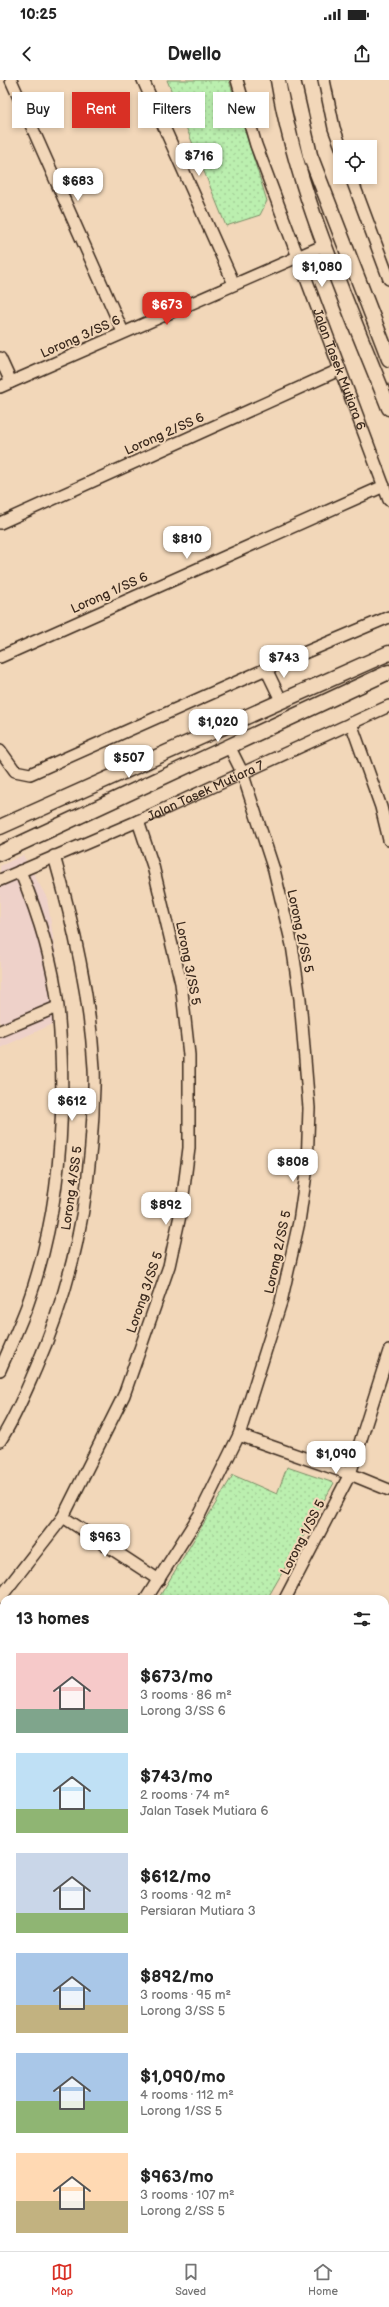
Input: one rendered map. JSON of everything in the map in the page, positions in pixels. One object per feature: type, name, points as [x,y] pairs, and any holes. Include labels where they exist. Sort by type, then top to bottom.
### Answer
[{"type":"street","points":[[11,80],[123,332]]},
{"type":"street","points":[[143,80],[234,284]]},
{"type":"street","name":"Jalan Tasek Mutiara 6","points":[[237,80],[256,145],[339,370],[389,500]]},
{"type":"street","points":[[278,80],[293,148],[325,245],[389,408]]},
{"type":"street","points":[[293,80],[310,155],[389,359]]},
{"type":"street","points":[[324,80],[334,128],[338,140]]},
{"type":"street","points":[[354,184],[389,279]]},
{"type":"street","name":"Lorong 3/SS 6","points":[[0,387],[325,245]]},
{"type":"street","points":[[0,358],[11,382]]},
{"type":"street","name":"Lorong 2/SS 6","points":[[0,523],[339,370]]},
{"type":"street","name":"Lorong 1/SS 6","points":[[0,657],[384,486]]},
{"type":"street","points":[[0,750],[15,771],[30,774],[266,668],[389,617]]},
{"type":"street","points":[[0,827],[389,653]]},
{"type":"street","points":[[266,668],[281,700]]},
{"type":"street","points":[[0,853],[389,672]]},
{"type":"street","name":"Jalan Tasek Mutiara 7","points":[[0,880],[138,821],[351,722],[389,706]]},
{"type":"street","points":[[351,722],[381,807],[389,840]]},
{"type":"street","name":"Lorong 2/SS 5","points":[[149,1595],[200,1514],[239,1435],[281,1302],[299,1222],[307,1167],[309,1108],[300,999],[292,945],[274,870],[242,772],[229,746]]},
{"type":"street","name":"Lorong 3/SS 5","points":[[2,1595],[63,1517],[124,1395],[169,1266],[180,1211],[189,1148],[190,1055],[181,983],[153,866],[138,821]]},
{"type":"street","name":"Lorong 4/SS 5","points":[[0,1441],[15,1419],[51,1332],[77,1250],[91,1154],[94,1070],[87,996],[70,915],[54,856]]},
{"type":"street","points":[[0,1370],[27,1305],[45,1241],[59,1160],[62,1080],[58,1006],[44,937],[20,871]]},
{"type":"street","points":[[0,1032],[58,1006]]},
{"type":"street","name":"Lorong 1/SS 5","points":[[287,1595],[350,1474],[389,1351]]},
{"type":"street","points":[[239,1435],[350,1474],[389,1490]]},
{"type":"street","points":[[63,1517],[159,1580]]},
{"type":"shaded area","points":[[23,855],[47,898],[66,1018],[0,1048],[0,866]]},
{"type":"green space","points":[[167,80],[229,80],[233,92],[213,92],[213,128],[244,128],[267,201],[260,215],[226,226],[186,128],[205,128],[205,92],[172,92]]},
{"type":"green space","points":[[287,1467],[334,1483],[269,1595],[160,1595],[233,1475],[277,1494]]}]
